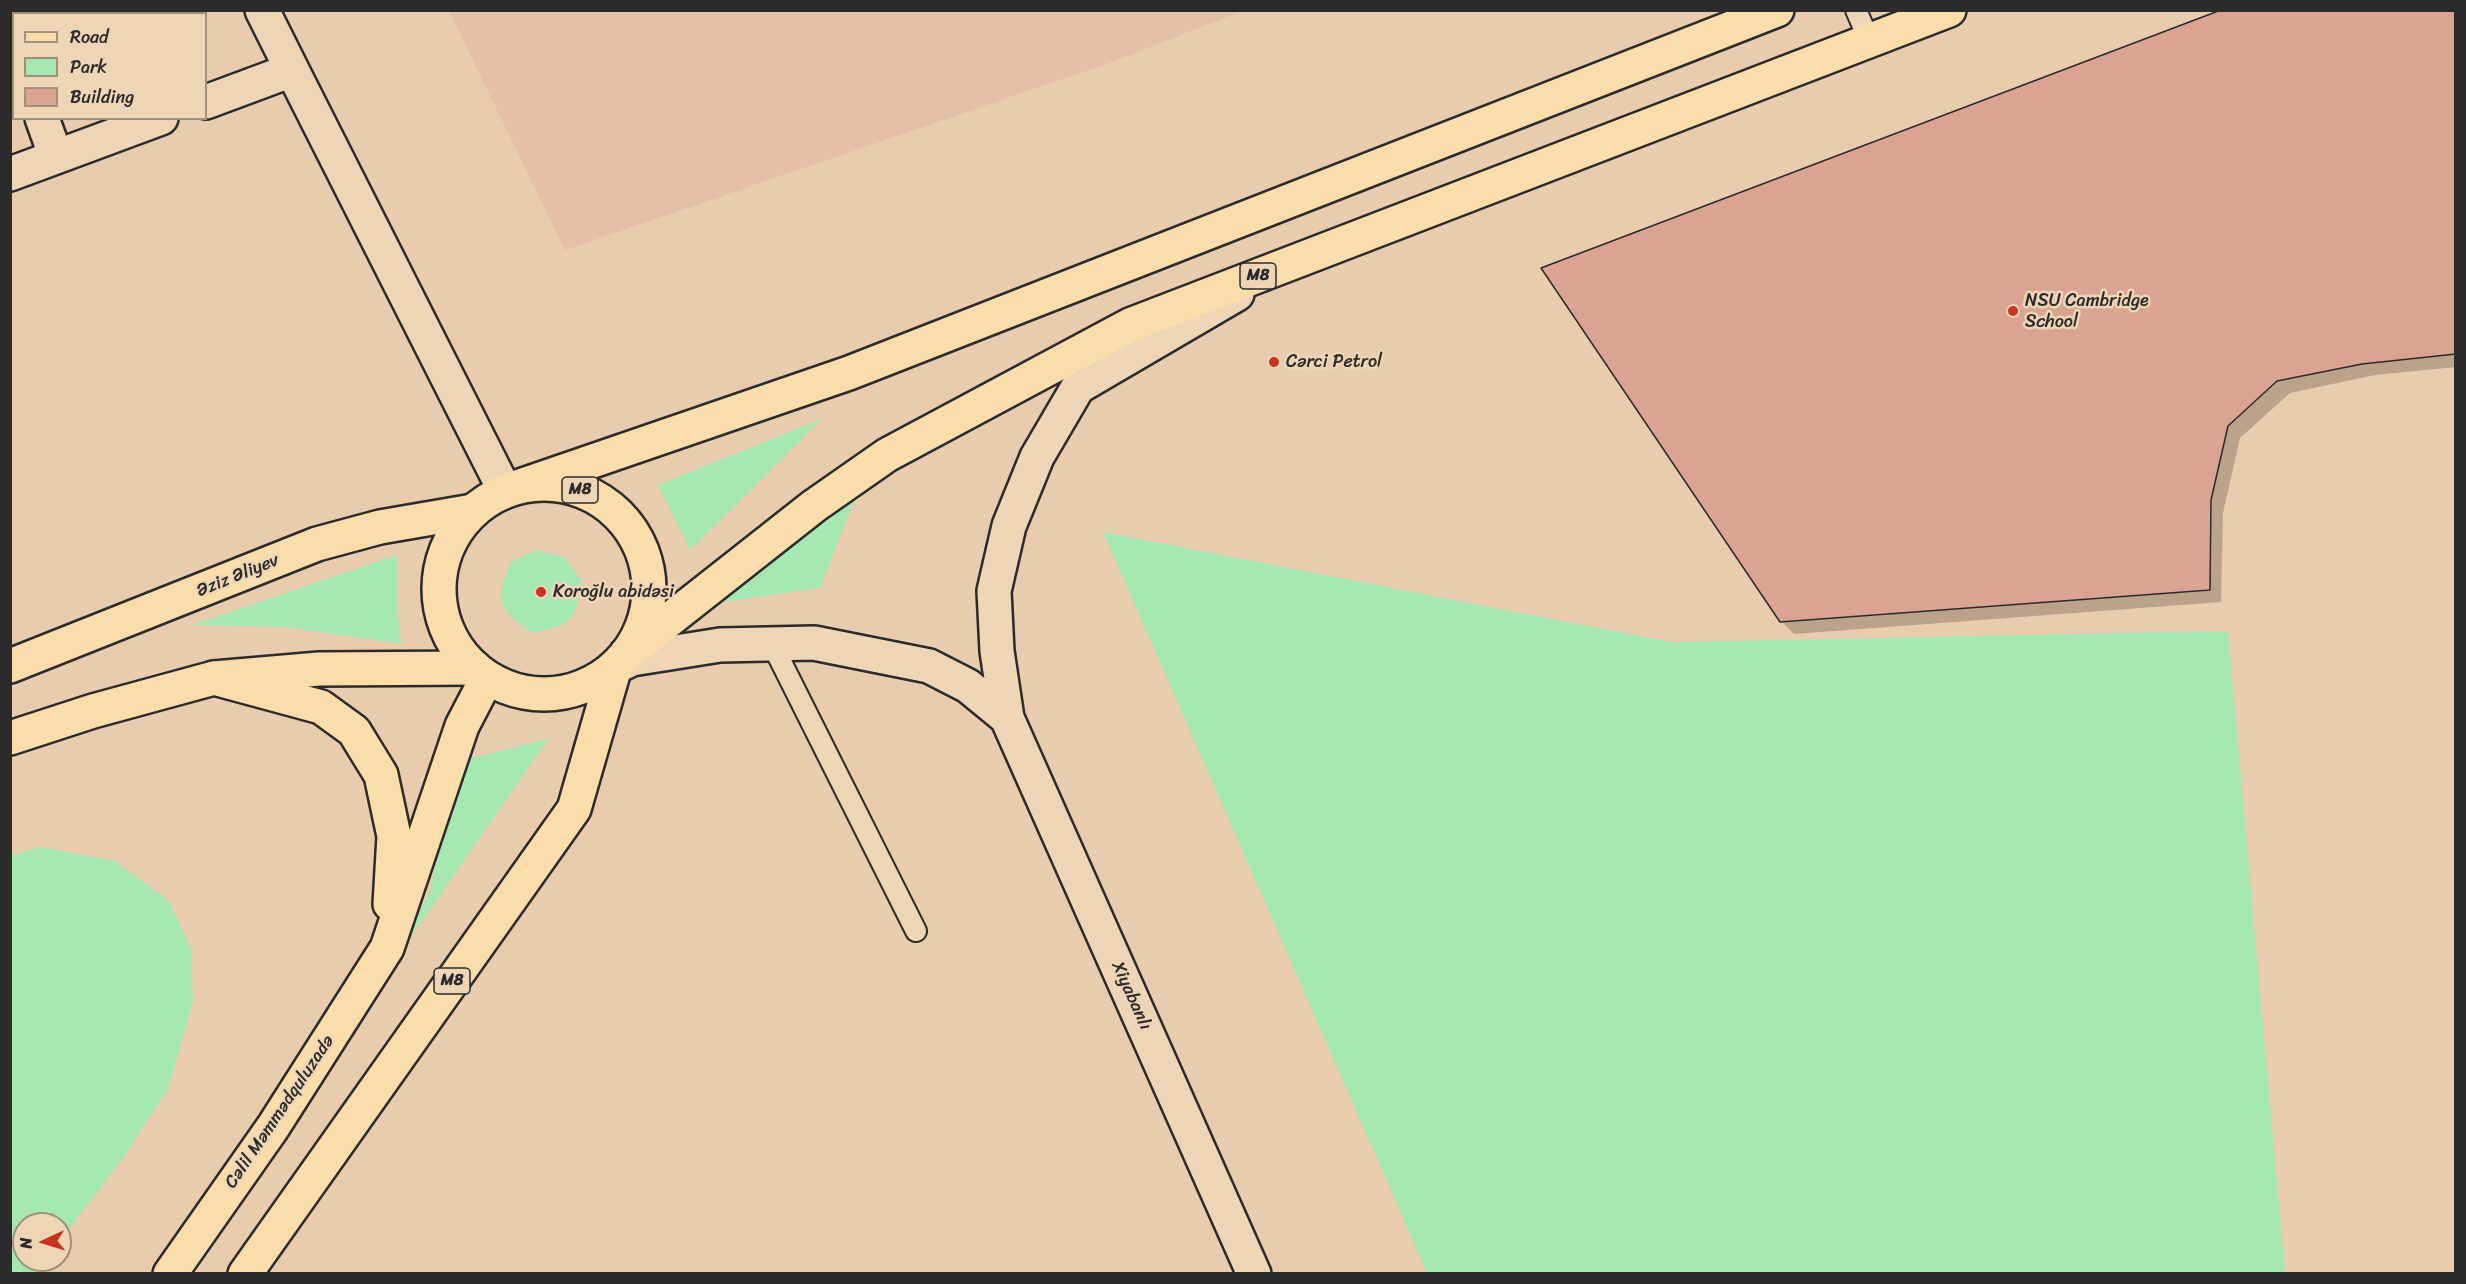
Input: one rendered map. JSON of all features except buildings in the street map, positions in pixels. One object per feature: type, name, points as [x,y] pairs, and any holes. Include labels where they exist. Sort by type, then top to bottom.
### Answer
[{"type":"main road","points":[[262,10],[511,489]]},
{"type":"main road","name":"M8","points":[[1777,10],[849,373],[511,489],[473,511],[457,530],[445,552],[440,577],[440,602],[446,627],[458,649],[481,673],[508,687],[530,693],[553,694],[576,689],[597,680],[814,506],[887,455],[1130,325],[1949,10]]},
{"type":"main road","points":[[207,102],[292,70]]},
{"type":"main road","points":[[43,120],[56,157]]},
{"type":"main road","points":[[10,174],[156,120]]},
{"type":"main road","points":[[1007,718],[997,651],[994,591],[1009,526],[1037,457],[1078,387],[1282,267]]},
{"type":"main road","name":"M8","points":[[245,1274],[574,808],[620,661],[641,628],[648,599],[649,579],[645,559],[626,523],[612,508],[577,488],[557,484],[537,483],[511,489]]},
{"type":"main road","name":"Əziz Əliyev","points":[[10,666],[317,544],[380,527],[473,511]]},
{"type":"main road","points":[[620,661],[720,645],[814,643],[929,666],[968,686],[1007,718]]},
{"type":"main road","points":[[10,738],[93,711],[214,678],[320,669],[481,673]]},
{"type":"main road","name":"Cəlil Məmmədquluzadə","points":[[170,1274],[273,1127],[387,948],[481,673]]},
{"type":"main road","points":[[214,678],[321,706],[354,731],[381,775],[394,836],[387,948]]},
{"type":"main road","name":"Xiyabanlı","points":[[1007,718],[1254,1274]]},
{"type":"lane","points":[[1857,10],[1869,40]]},
{"type":"lane","points":[[772,644],[916,931]]},
{"type":"shaded area","points":[[449,11],[1242,11],[1112,62],[565,250]]},
{"type":"green space","points":[[822,419],[690,550],[658,485]]},
{"type":"green space","points":[[856,495],[820,588],[723,602],[777,545]]},
{"type":"green space","points":[[1103,532],[1671,642],[2228,631],[2285,1273],[1427,1273]]},
{"type":"green space","points":[[536,550],[564,557],[581,580],[577,604],[570,619],[555,627],[531,632],[511,616],[502,602],[501,594],[511,562]]},
{"type":"green space","points":[[397,555],[397,607],[401,644],[287,627],[192,625]]},
{"type":"green space","points":[[549,738],[402,950],[431,888],[450,762]]},
{"type":"green space","points":[[40,847],[115,861],[168,900],[191,948],[193,1002],[168,1089],[123,1158],[72,1225],[72,1212],[12,1212],[12,1272],[35,1273],[11,1273],[11,856]]},
{"type":"place","name":"NSU Cambridge School","points":[[2013,311]]},
{"type":"place","name":"Cərci Petrol","points":[[1274,362]]},
{"type":"place","name":"Koroğlu abidəsi","points":[[541,592]]}]
